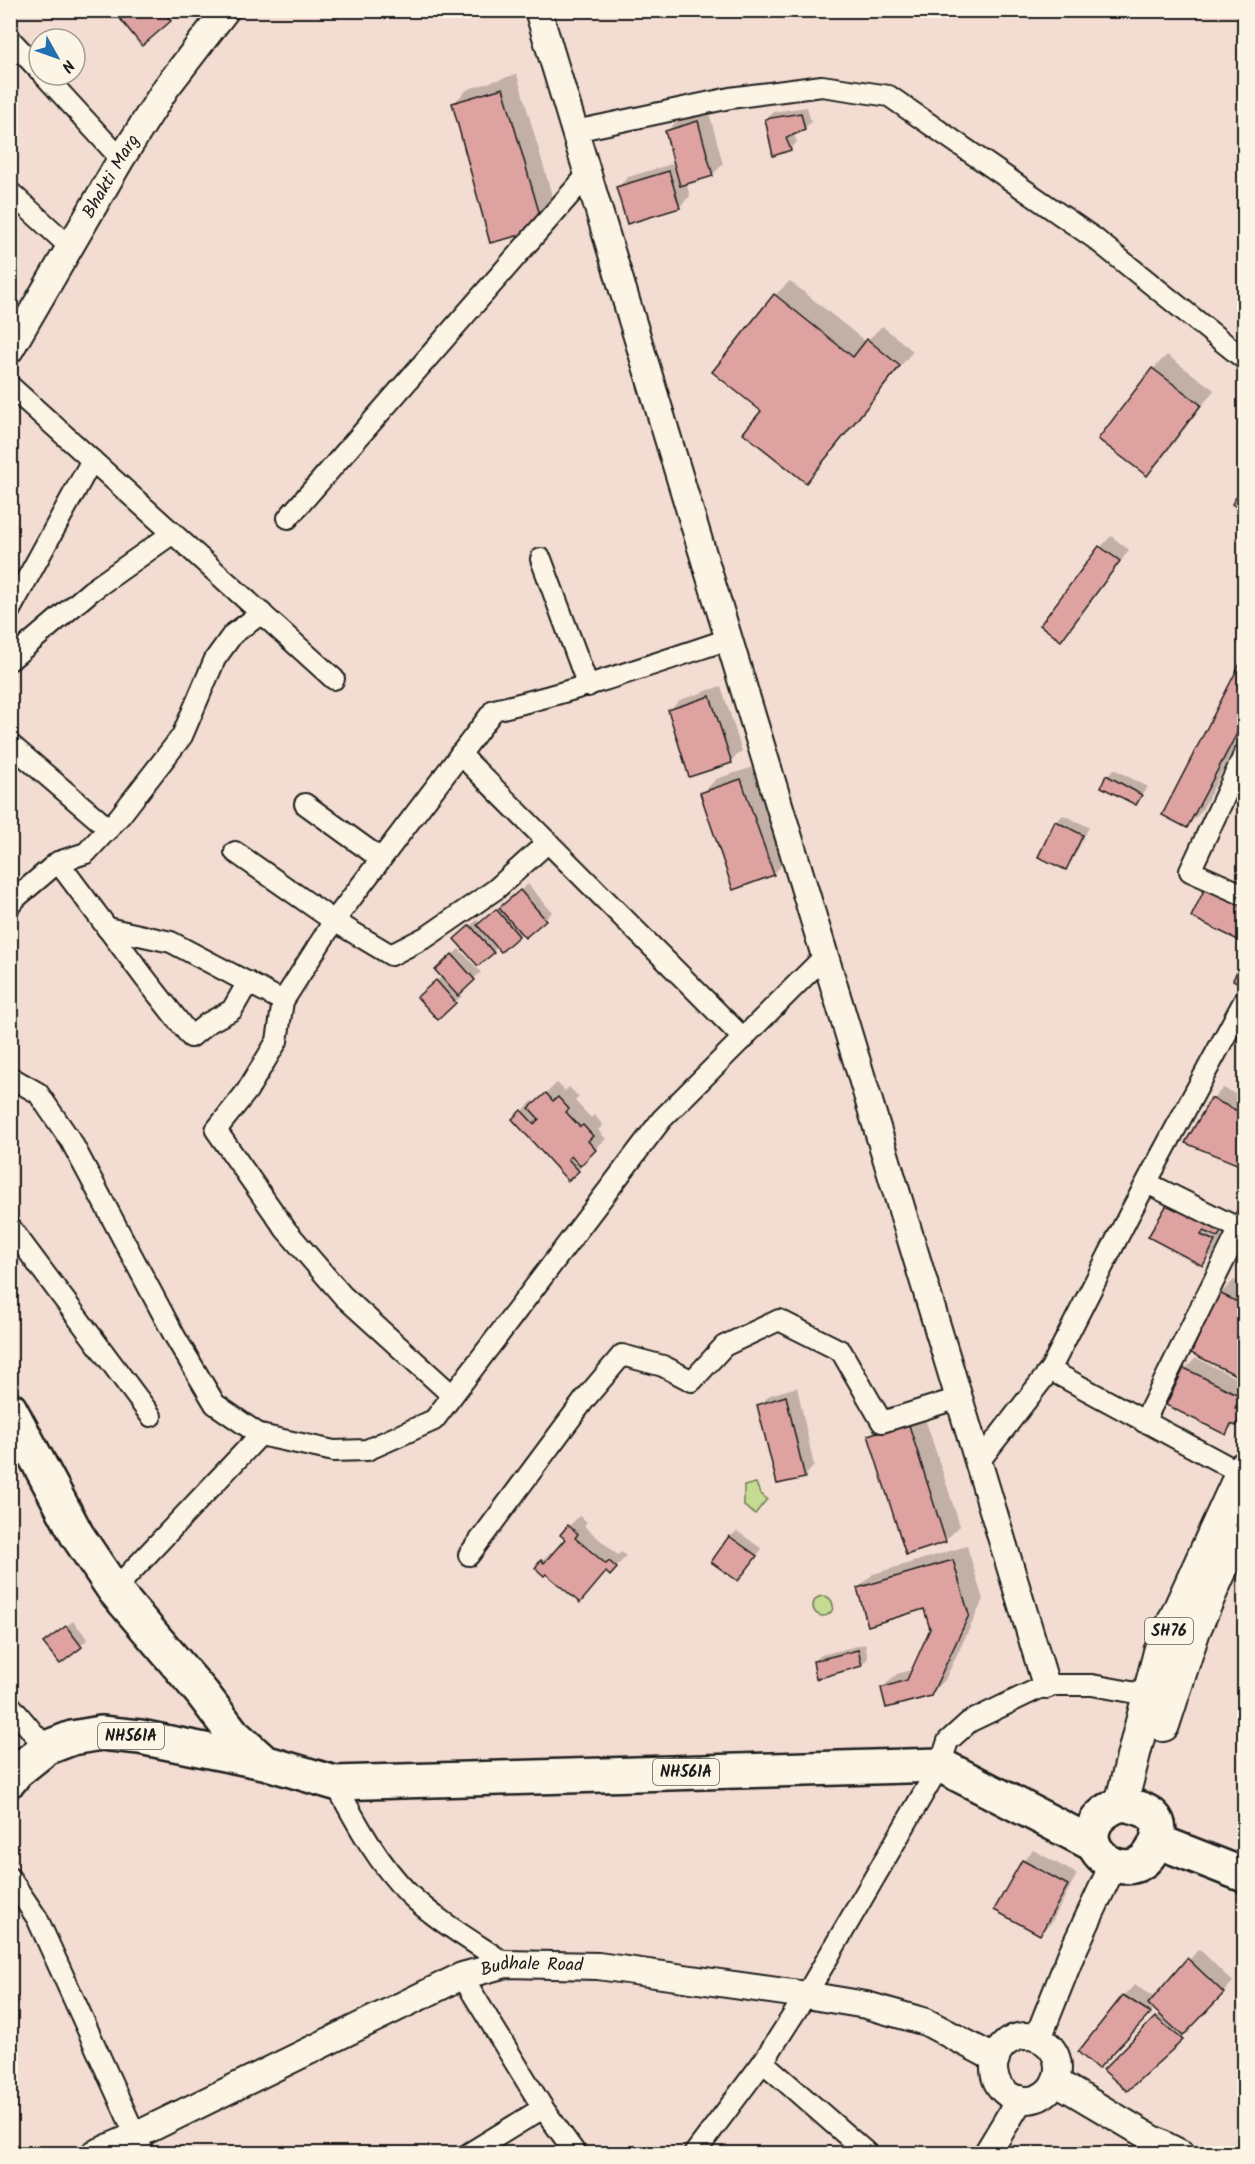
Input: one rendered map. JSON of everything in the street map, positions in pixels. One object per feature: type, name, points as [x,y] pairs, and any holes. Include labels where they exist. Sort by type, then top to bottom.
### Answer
[{"type":"highway","points":[[10,1409],[77,1534],[114,1590],[202,1693],[233,1734],[264,1762]]},
{"type":"highway","name":"NH561A","points":[[10,1780],[16,1772],[46,1748],[72,1738],[101,1733],[140,1737],[264,1762],[335,1783],[940,1765],[1102,1854]]},
{"type":"highway","points":[[1130,1806],[1153,1815],[1157,1821],[1157,1840],[1152,1851],[1144,1860],[1124,1867],[1102,1854],[1092,1831],[1102,1815],[1109,1809],[1130,1806]]},
{"type":"highway","points":[[1157,1840],[1245,1875]]},
{"type":"main road","name":"SH76","points":[[1160,1698],[1160,1652],[1244,1472]]},
{"type":"main road","name":"SH76","points":[[1130,1806],[1160,1698],[1194,1630],[1245,1517]]},
{"type":"street","name":"Bhakti Marg","points":[[13,339],[166,88],[226,10]]},
{"type":"street","points":[[538,10],[1046,1685]]},
{"type":"street","points":[[10,39],[27,57]]},
{"type":"street","points":[[575,131],[730,98],[822,86],[888,96],[1094,238],[1245,358]]},
{"type":"street","points":[[55,87],[121,159]]},
{"type":"street","points":[[288,518],[588,174]]},
{"type":"street","points":[[10,192],[69,246]]},
{"type":"street","points":[[10,386],[334,679]]},
{"type":"street","points":[[10,610],[92,460]]},
{"type":"street","points":[[10,660],[91,591],[173,533]]},
{"type":"street","points":[[541,559],[588,686]]},
{"type":"street","points":[[10,905],[58,862],[86,853],[109,829],[182,736],[215,659],[233,634],[262,613]]},
{"type":"street","points":[[452,1395],[344,1296],[286,1230],[216,1130],[247,1091],[277,1041],[283,1001],[334,921],[494,710],[588,686],[729,639]]},
{"type":"street","points":[[10,744],[109,829]]},
{"type":"street","points":[[460,754],[744,1039]]},
{"type":"street","points":[[1245,755],[1190,871],[1245,895]]},
{"type":"street","points":[[305,804],[381,860]]},
{"type":"street","points":[[235,852],[334,921],[391,955],[428,936],[496,890],[548,842]]},
{"type":"street","points":[[58,862],[191,1037],[208,1023],[232,1010],[248,982]]},
{"type":"street","points":[[107,928],[171,942],[283,1001]]},
{"type":"street","points":[[10,1077],[38,1093],[71,1141],[174,1335],[215,1404],[260,1436],[334,1451],[367,1449],[434,1420],[662,1119],[825,956]]},
{"type":"street","points":[[978,1463],[1050,1370],[1245,1001]]},
{"type":"street","points":[[1144,1422],[1242,1224],[1147,1183]]},
{"type":"street","points":[[10,1227],[151,1416]]},
{"type":"street","points":[[469,1555],[585,1399],[621,1355],[663,1366],[692,1381],[724,1346],[778,1320],[841,1352],[882,1422],[958,1398]]},
{"type":"street","points":[[1050,1370],[1144,1422],[1244,1472]]},
{"type":"street","points":[[114,1590],[260,1436]]},
{"type":"street","points":[[694,2154],[763,2062],[806,1995],[940,1765],[948,1741],[969,1722],[1046,1685],[1092,1685],[1160,1698]]},
{"type":"street","points":[[10,1705],[46,1748]]},
{"type":"street","points":[[335,1783],[365,1838],[409,1894],[506,1964]]},
{"type":"street","points":[[1038,2038],[1071,1956],[1102,1854]]},
{"type":"street","points":[[10,1878],[37,1918],[140,2145]]},
{"type":"street","name":"Budhale Road","points":[[94,2154],[140,2145],[462,1976],[506,1964],[598,1966],[866,2005],[926,2022],[996,2059]]},
{"type":"street","points":[[462,1976],[543,2108],[576,2154]]},
{"type":"street","points":[[1017,2037],[1038,2038],[1047,2043],[1053,2051],[1058,2061],[1058,2071],[1050,2090],[1031,2100],[1020,2099],[1010,2096],[1002,2089],[994,2069],[996,2059],[1000,2049],[1017,2037]]},
{"type":"street","points":[[763,2062],[868,2154]]},
{"type":"street","points":[[1055,2081],[1146,2146],[1182,2154]]},
{"type":"street","points":[[987,2154],[1020,2099]]},
{"type":"street","points":[[468,2154],[543,2108]]},
{"type":"green space","points":[[756,1483],[760,1493],[767,1499],[755,1514],[744,1506],[744,1486]]},
{"type":"green space","points":[[823,1596],[830,1599],[833,1606],[830,1613],[823,1616],[816,1613],[813,1606],[816,1599]]},
{"type":"building","points":[[113,10],[163,10],[171,21],[142,46]]},
{"type":"building","points":[[503,88],[544,229],[490,243],[452,103]]},
{"type":"building","points":[[801,113],[805,130],[786,138],[791,150],[773,156],[765,119]]},
{"type":"building","points":[[698,121],[713,176],[680,186],[665,131]]},
{"type":"building","points":[[669,171],[680,208],[627,224],[616,187]]},
{"type":"building","points":[[774,294],[853,357],[867,339],[900,366],[806,483],[743,433],[761,411],[712,372]]},
{"type":"building","points":[[1152,368],[1201,405],[1147,476],[1098,439]]},
{"type":"building","points":[[1244,483],[1244,512],[1232,504]]},
{"type":"building","points":[[1099,546],[1120,561],[1061,641],[1040,625]]},
{"type":"building","points":[[1244,656],[1244,720],[1187,828],[1162,815]]},
{"type":"building","points":[[710,696],[732,763],[689,777],[668,710]]},
{"type":"building","points":[[1106,775],[1142,795],[1136,805],[1101,787]]},
{"type":"building","points":[[741,779],[774,875],[733,890],[700,793]]},
{"type":"building","points":[[1055,821],[1083,835],[1066,870],[1038,857]]},
{"type":"building","points":[[1206,886],[1244,905],[1244,943],[1191,917]]},
{"type":"building","points":[[520,890],[546,920],[525,938],[499,908]]},
{"type":"building","points":[[496,909],[519,936],[501,952],[477,925]]},
{"type":"building","points":[[470,925],[494,953],[478,966],[454,939]]},
{"type":"building","points":[[452,954],[475,980],[458,996],[435,970]]},
{"type":"building","points":[[1244,956],[1244,986],[1233,980]]},
{"type":"building","points":[[436,980],[456,1003],[438,1020],[417,997]]},
{"type":"building","points":[[546,1093],[553,1101],[558,1097],[569,1109],[566,1112],[580,1127],[583,1125],[593,1136],[588,1141],[596,1150],[580,1166],[571,1156],[568,1159],[579,1171],[568,1181],[512,1119],[521,1110],[534,1124],[539,1119],[529,1108]]},
{"type":"building","points":[[1211,1098],[1244,1114],[1244,1167],[1185,1143]]},
{"type":"building","points":[[1169,1201],[1222,1229],[1218,1237],[1203,1231],[1201,1235],[1215,1241],[1203,1266],[1148,1237]]},
{"type":"building","points":[[1219,1293],[1244,1305],[1244,1379],[1191,1353]]},
{"type":"building","points":[[1184,1368],[1241,1396],[1235,1408],[1243,1412],[1236,1426],[1231,1424],[1226,1435],[1166,1405]]},
{"type":"building","points":[[786,1396],[805,1478],[777,1484],[757,1405]]},
{"type":"building","points":[[908,1422],[946,1542],[906,1555],[868,1435]]},
{"type":"building","points":[[568,1525],[578,1534],[575,1538],[606,1564],[609,1561],[617,1568],[610,1576],[606,1572],[580,1603],[546,1574],[544,1576],[535,1568],[541,1560],[544,1563],[565,1539],[560,1535]]},
{"type":"building","points":[[729,1536],[757,1556],[738,1581],[711,1562]]},
{"type":"building","points":[[953,1560],[969,1615],[931,1696],[886,1708],[881,1688],[907,1680],[930,1629],[924,1609],[868,1626],[857,1588]]},
{"type":"building","points":[[66,1626],[82,1647],[60,1664],[43,1643]]},
{"type":"building","points":[[858,1650],[862,1666],[816,1679],[813,1661]]},
{"type":"building","points":[[1022,1860],[1068,1885],[1040,1935],[994,1910]]},
{"type":"building","points":[[1187,1958],[1224,1993],[1183,2036],[1148,2004]]},
{"type":"building","points":[[1123,1995],[1151,2013],[1098,2069],[1078,2052]]},
{"type":"building","points":[[1155,2017],[1183,2040],[1127,2091],[1103,2070]]}]
